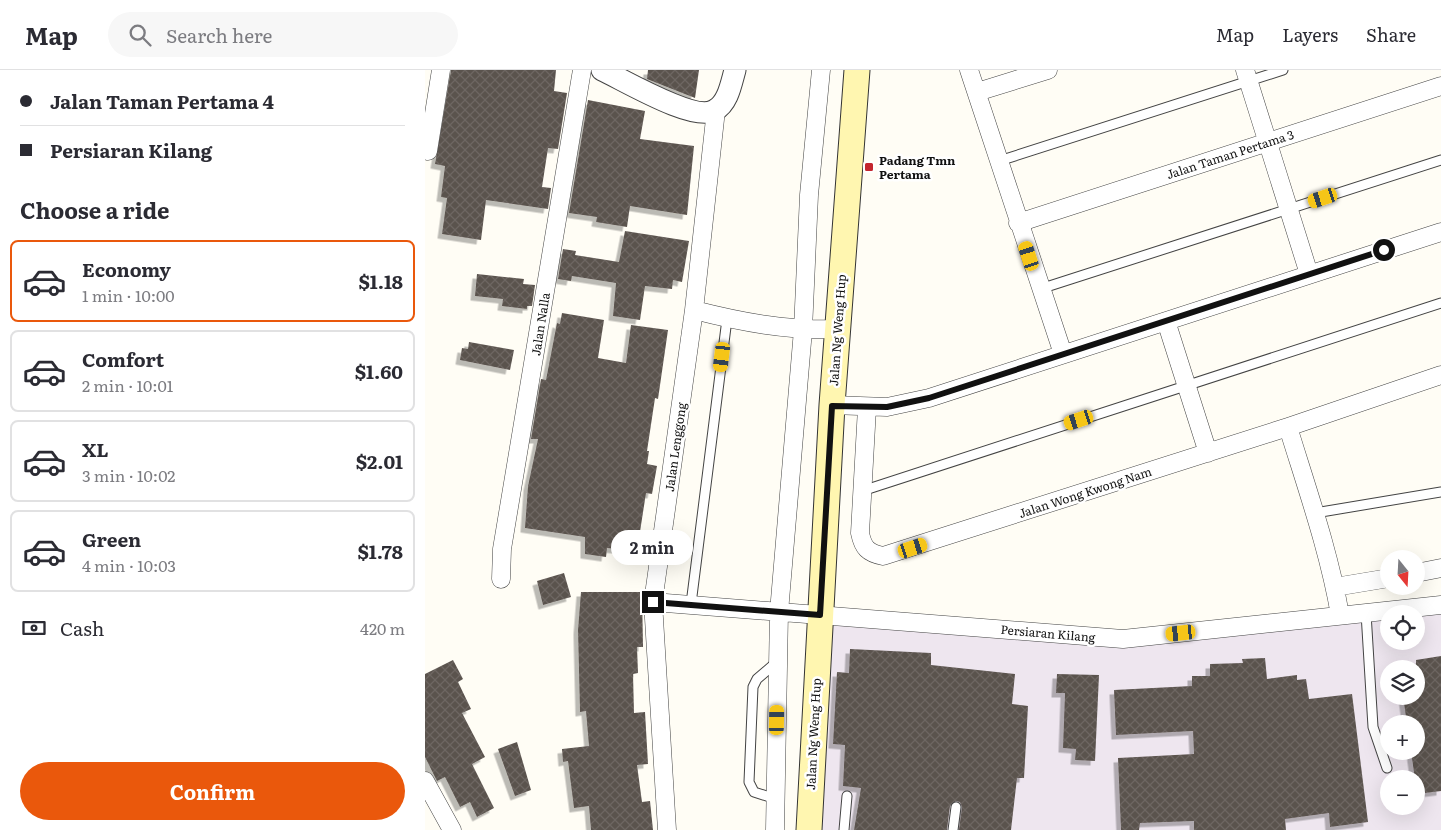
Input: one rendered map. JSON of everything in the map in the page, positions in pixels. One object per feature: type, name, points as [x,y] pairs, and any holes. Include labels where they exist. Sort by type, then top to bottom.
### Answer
[{"type":"main road","name":"Jalan Ng Weng Hup","points":[[809,830],[832,406],[857,70]]},
{"type":"street","points":[[428,151],[441,70]]},
{"type":"street","name":"Jalan Nalla","points":[[501,579],[502,549],[581,70]]},
{"type":"street","points":[[602,70],[676,106],[697,114],[707,114],[715,110]]},
{"type":"street","name":"Jalan Lenggong","points":[[667,830],[653,602],[694,310],[715,110],[725,99],[735,70]]},
{"type":"street","points":[[775,830],[779,612],[803,330],[809,195],[821,70]]},
{"type":"street","points":[[969,70],[1063,354]]},
{"type":"street","points":[[977,92],[1048,70]]},
{"type":"street","points":[[1247,76],[1269,141],[1309,274]]},
{"type":"street","name":"Jalan Taman Pertama 3","points":[[1019,223],[1441,86]]},
{"type":"street","points":[[832,406],[867,408],[904,404],[929,398],[1441,232]]},
{"type":"street","points":[[694,310],[727,319],[803,330],[837,329]]},
{"type":"street","points":[[1166,321],[1208,453]]},
{"type":"street","name":"Jalan Wong Kwong Nam","points":[[867,408],[860,533],[862,546],[871,554],[883,556],[1208,453],[1441,375]]},
{"type":"street","points":[[1287,427],[1315,513],[1335,587],[1340,615]]},
{"type":"street","points":[[1425,571],[1441,568]]},
{"type":"street","points":[[1335,587],[1380,580]]},
{"type":"street","name":"Persiaran Kilang","points":[[653,602],[1123,639],[1441,605]]},
{"type":"street","points":[[426,785],[452,830]]},
{"type":"lane","points":[[999,161],[1247,76],[1283,70]]},
{"type":"lane","points":[[1040,289],[1441,160]]},
{"type":"lane","points":[[862,491],[1441,303]]},
{"type":"lane","points":[[691,604],[727,319]]},
{"type":"lane","points":[[1315,513],[1441,492]]},
{"type":"lane","points":[[1365,613],[1373,727],[1387,768]]},
{"type":"lane","points":[[776,799],[754,792],[749,782],[753,687],[757,679],[778,661]]},
{"type":"lane","points":[[844,830],[847,796]]},
{"type":"lane","points":[[953,830],[956,807]]},
{"type":"shaded area","points":[[1441,608],[1441,830],[818,830],[823,616],[1123,643],[1380,615],[1380,650],[1425,650],[1425,610]]},
{"type":"building","points":[[451,70],[556,70],[554,91],[567,93],[558,149],[548,148],[542,187],[551,188],[548,209],[486,200],[481,240],[442,234],[447,198],[441,197],[445,166],[435,164]]},
{"type":"building","points":[[648,70],[699,70],[695,98],[647,79]]},
{"type":"building","points":[[588,100],[645,111],[640,139],[694,146],[687,215],[630,206],[627,227],[596,222],[597,217],[569,213]]},
{"type":"building","points":[[625,231],[689,241],[682,282],[673,280],[672,289],[645,286],[640,320],[613,316],[616,283],[572,276],[571,281],[558,279],[563,249],[576,251],[575,255],[619,262]]},
{"type":"building","points":[[477,274],[524,279],[523,284],[535,285],[532,306],[527,306],[527,309],[502,306],[503,299],[475,296]]},
{"type":"building","points":[[562,313],[604,320],[598,358],[626,363],[631,325],[668,330],[658,399],[655,398],[647,451],[649,451],[647,464],[657,466],[652,494],[646,493],[637,551],[607,548],[606,557],[585,554],[585,537],[525,528],[528,486],[538,439],[531,439],[541,379],[546,380],[557,323],[560,324]]},
{"type":"building","points":[[469,342],[514,350],[510,370],[460,360],[462,348],[468,349]]},
{"type":"building","points":[[564,573],[571,597],[543,605],[537,581]]},
{"type":"building","points":[[581,592],[642,592],[643,647],[637,647],[638,673],[633,674],[634,713],[645,712],[648,764],[637,765],[642,802],[650,801],[653,830],[591,830],[589,806],[574,808],[568,761],[563,762],[562,749],[589,746],[586,711],[580,712],[578,630]]},
{"type":"building","points":[[850,649],[931,653],[931,665],[1015,674],[1012,704],[1028,706],[1024,778],[1017,778],[1011,830],[959,830],[962,807],[960,802],[956,801],[950,806],[947,830],[854,830],[861,788],[843,786],[845,745],[833,744],[837,672],[849,673]]},
{"type":"building","points":[[1441,656],[1441,791],[1425,793],[1425,770],[1414,770],[1412,760],[1425,760],[1425,715],[1406,715],[1404,705],[1425,705],[1425,660],[1416,660]]},
{"type":"building","points":[[1265,658],[1267,679],[1297,675],[1297,680],[1306,679],[1309,699],[1352,694],[1368,822],[1330,827],[1329,813],[1285,819],[1286,830],[1194,830],[1194,821],[1140,823],[1139,830],[1121,830],[1118,758],[1194,754],[1193,731],[1116,735],[1114,690],[1192,686],[1192,676],[1210,676],[1210,664],[1243,663],[1242,659]]},
{"type":"building","points":[[453,660],[463,679],[458,682],[471,709],[462,713],[485,757],[472,764],[494,808],[477,817],[470,802],[460,807],[445,777],[437,781],[425,757],[425,674]]},
{"type":"building","points":[[1057,674],[1099,675],[1095,761],[1075,760],[1076,749],[1063,748],[1065,693],[1056,693]]},
{"type":"building","points":[[517,742],[531,790],[515,796],[498,749]]},
{"type":"place","name":"Padang Tmn Pertama","points":[[869,167]]},
{"type":"route","points":[[653,602],[820,615],[832,406],[887,407],[929,398],[1384,250]]}]
